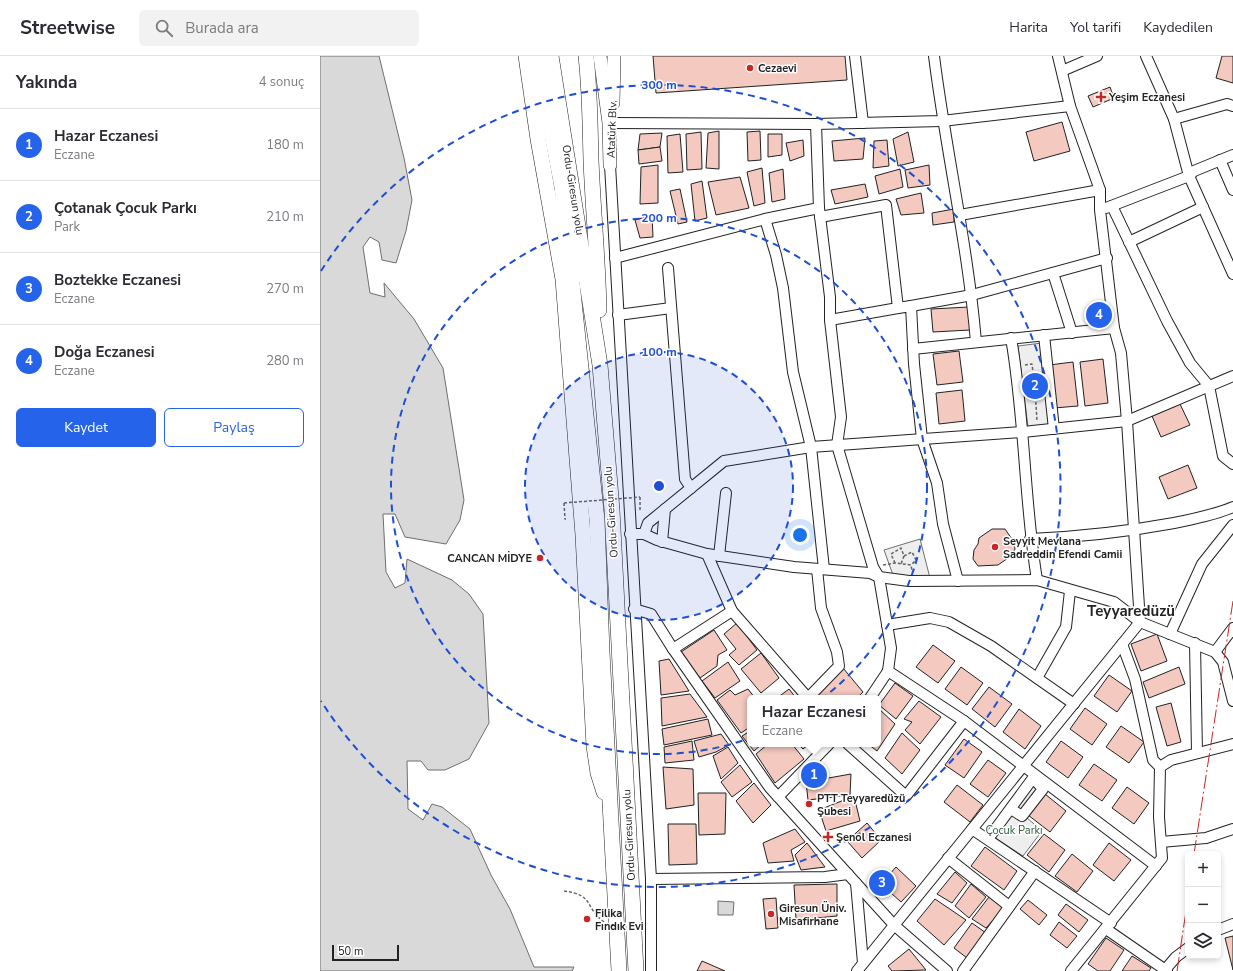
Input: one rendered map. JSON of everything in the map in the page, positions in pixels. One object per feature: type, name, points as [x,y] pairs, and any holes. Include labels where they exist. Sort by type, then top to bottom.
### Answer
[{"type":"highway","points":[[526,56],[538,139],[563,279],[583,377]]},
{"type":"highway","name":"Ordu-Giresun yolu","points":[[537,56],[562,187],[597,520],[610,811],[619,966]]},
{"type":"highway","name":"Ordu-Giresun yolu","points":[[551,56],[600,365],[612,510],[636,971]]},
{"type":"highway","points":[[586,56],[590,87],[591,161],[598,264],[600,365]]},
{"type":"highway","points":[[563,279],[583,535],[594,746],[598,773],[610,811]]},
{"type":"main road","name":"Atatürk Blv.","points":[[600,56],[609,123],[610,165]]},
{"type":"main road","name":"Atatürk Blv.","points":[[610,165],[614,56]]},
{"type":"street","points":[[855,56],[863,123]]},
{"type":"street","points":[[934,56],[942,121],[960,215],[972,295],[976,342]]},
{"type":"street","points":[[860,967],[1140,622],[1121,353],[1114,328],[1107,258],[1100,210],[1100,190],[1070,106],[1058,56]]},
{"type":"street","points":[[1062,71],[1097,56]]},
{"type":"street","points":[[1146,56],[1174,119],[1189,176],[1233,274]]},
{"type":"street","points":[[1174,119],[1227,104],[1233,106]]},
{"type":"street","points":[[612,123],[816,124],[942,121],[1070,106]]},
{"type":"street","points":[[816,124],[819,212],[830,297],[830,320],[841,417],[837,445],[873,567],[879,577],[890,648],[888,671],[872,695]]},
{"type":"street","points":[[1100,210],[1189,176],[1194,171],[1233,155]]},
{"type":"street","points":[[1220,160],[1233,190]]},
{"type":"street","points":[[610,165],[634,609],[651,879],[651,971]]},
{"type":"street","points":[[960,215],[1100,190]]},
{"type":"street","points":[[615,258],[765,218],[886,205],[898,308]]},
{"type":"street","points":[[1112,206],[1171,328],[1190,363],[1209,386],[1223,456],[1233,464]]},
{"type":"street","points":[[1129,242],[1203,207]]},
{"type":"street","points":[[765,218],[781,282],[793,372],[811,446],[820,569],[820,608],[837,652],[839,666],[811,695]]},
{"type":"street","points":[[830,320],[972,295],[1107,258]]},
{"type":"street","points":[[668,268],[685,478],[691,488]]},
{"type":"street","points":[[1053,273],[1072,333]]},
{"type":"street","points":[[911,306],[913,349],[922,439],[937,483],[942,524],[958,581]]},
{"type":"street","points":[[618,315],[671,308]]},
{"type":"street","points":[[913,349],[1114,328]]},
{"type":"street","points":[[1044,335],[1054,429]]},
{"type":"street","points":[[1011,338],[1016,366],[1023,432],[1030,539],[1037,580]]},
{"type":"street","points":[[644,534],[648,522],[724,461],[811,446],[1038,431],[1127,421],[1233,376]]},
{"type":"street","points":[[718,556],[726,493]]},
{"type":"street","points":[[1030,539],[1093,536],[1134,531],[1217,514],[1233,507]]},
{"type":"street","points":[[662,542],[664,509]]},
{"type":"street","points":[[1170,634],[1202,564],[1233,525]]},
{"type":"street","points":[[630,534],[644,534],[662,542],[718,556],[820,569],[870,573],[879,577],[914,581],[1037,580],[1070,591],[1114,602],[1140,622],[1215,652],[1223,662],[1233,701]]},
{"type":"street","points":[[707,554],[732,611],[805,695]]},
{"type":"street","points":[[1036,678],[1066,627],[1070,591]]},
{"type":"street","points":[[634,609],[651,614],[673,649],[778,797],[894,925],[947,971]]},
{"type":"street","points":[[673,649],[732,611]]},
{"type":"street","points":[[887,624],[930,618],[950,622],[991,646],[1074,704]]},
{"type":"street","points":[[1215,652],[1233,628]]},
{"type":"street","points":[[1071,971],[1162,858],[1159,817],[1160,768],[1153,760],[1136,679],[1122,644]]},
{"type":"street","points":[[1195,644],[1197,753]]},
{"type":"street","points":[[888,671],[964,721],[1156,866]]},
{"type":"street","points":[[851,747],[906,796],[964,721]]},
{"type":"street","points":[[1160,768],[1171,760],[1233,744]]},
{"type":"street","points":[[778,797],[826,747]]},
{"type":"street","points":[[988,839],[1011,809]]},
{"type":"street","points":[[972,829],[1035,871],[1165,970],[1176,957],[1185,950]]},
{"type":"street","points":[[1161,842],[1206,838],[1233,829]]},
{"type":"street","points":[[948,858],[1009,906]]},
{"type":"street","points":[[963,971],[1035,871]]},
{"type":"street","points":[[651,879],[825,877],[848,874]]},
{"type":"street","points":[[856,883],[860,967]]},
{"type":"street","points":[[1221,929],[1233,924]]},
{"type":"path","points":[[1016,366],[1032,364],[1038,431]]},
{"type":"path","points":[[1019,391],[1035,390]]},
{"type":"path","points":[[566,519],[564,503],[640,497],[640,512]]},
{"type":"path","points":[[895,563],[891,554],[901,548],[904,556],[901,564]]},
{"type":"path","points":[[904,556],[912,552],[916,560],[911,565]]},
{"type":"path","points":[[873,567],[895,563],[911,565]]},
{"type":"path","points":[[911,565],[914,581]]},
{"type":"path","points":[[564,891],[579,893],[587,900],[598,917],[607,924]]},
{"type":"green space","points":[[1042,343],[1051,426],[1028,427],[1018,346]]},
{"type":"green space","points":[[920,539],[930,578],[893,575],[884,550]]},
{"type":"green space","name":"Çocuk Parkı","points":[[1031,776],[1047,788],[1026,817],[1042,831],[1023,856],[988,833]]},
{"type":"shaded area","points":[[320,56],[379,56],[404,158],[412,200],[406,231],[396,263],[382,260],[379,242],[370,237],[363,247],[370,293],[385,297],[384,283],[414,319],[443,368],[464,500],[460,520],[446,544],[405,537],[395,514],[383,514],[386,572],[395,588],[405,583],[407,559],[452,580],[469,594],[483,614],[489,723],[469,759],[445,770],[428,770],[421,761],[407,761],[408,809],[423,820],[432,804],[442,807],[470,829],[491,875],[510,909],[534,967],[574,967],[572,971],[320,971]]},
{"type":"shaded area","points":[[718,901],[734,902],[733,915],[718,915]]},
{"type":"building","name":"Cezaevi","points":[[653,56],[845,56],[847,80],[656,93]]},
{"type":"building","points":[[1222,56],[1233,56],[1233,83],[1216,78]]},
{"type":"building","points":[[1110,87],[1114,98],[1093,107],[1088,96]]},
{"type":"building","points":[[1062,122],[1070,151],[1034,161],[1026,132]]},
{"type":"building","points":[[719,131],[719,169],[706,168],[708,133]]},
{"type":"building","points":[[760,131],[761,160],[748,161],[747,132]]},
{"type":"building","points":[[701,132],[702,169],[687,170],[686,134]]},
{"type":"building","points":[[908,132],[914,162],[898,166],[893,139]]},
{"type":"building","points":[[662,133],[660,147],[638,150],[640,134]]},
{"type":"building","points":[[680,134],[683,172],[668,173],[667,136]]},
{"type":"building","points":[[768,134],[782,134],[782,155],[768,157]]},
{"type":"building","points":[[865,138],[863,159],[834,161],[832,141]]},
{"type":"building","points":[[803,140],[804,156],[790,161],[786,143]]},
{"type":"building","points":[[887,140],[889,166],[873,168],[874,141]]},
{"type":"building","points":[[660,147],[662,161],[639,164],[638,150]]},
{"type":"building","points":[[658,165],[658,203],[640,204],[641,167]]},
{"type":"building","points":[[929,165],[930,185],[908,188],[905,170]]},
{"type":"building","points":[[762,168],[765,203],[754,206],[747,172]]},
{"type":"building","points":[[783,169],[785,199],[772,202],[769,173]]},
{"type":"building","points":[[900,169],[903,187],[879,194],[875,176]]},
{"type":"building","points":[[740,177],[749,208],[716,215],[708,182]]},
{"type":"building","points":[[702,181],[707,218],[695,221],[691,184]]},
{"type":"building","points":[[865,184],[868,197],[835,204],[831,190]]},
{"type":"building","points":[[680,189],[687,222],[678,224],[670,191]]},
{"type":"building","points":[[921,193],[924,213],[901,215],[896,199]]},
{"type":"building","points":[[954,209],[954,222],[933,225],[932,213]]},
{"type":"building","points":[[652,215],[653,237],[640,238],[635,220]]},
{"type":"building","points":[[969,307],[970,330],[933,332],[931,309]]},
{"type":"building","points":[[959,351],[963,382],[937,385],[933,354]]},
{"type":"building","points":[[1103,359],[1108,403],[1085,406],[1080,362]]},
{"type":"building","points":[[1073,362],[1078,406],[1054,408],[1049,365]]},
{"type":"building","points":[[962,390],[965,421],[939,424],[936,393]]},
{"type":"building","points":[[1180,404],[1190,425],[1161,437],[1152,416]]},
{"type":"building","points":[[1188,465],[1197,488],[1168,499],[1159,477]]},
{"type":"building","name":"Seyyit Mevlana Sadreddin Efendi Camii","points":[[992,529],[1005,529],[1014,542],[1015,549],[1011,556],[998,565],[978,566],[973,559],[974,550],[978,544],[979,538]]},
{"type":"building","points":[[737,623],[757,650],[739,665],[729,655],[736,649],[724,634]]},
{"type":"building","points":[[714,630],[727,650],[718,655],[717,666],[700,678],[681,652]]},
{"type":"building","points":[[1157,634],[1167,661],[1141,671],[1131,644]]},
{"type":"building","points":[[933,645],[955,661],[938,683],[916,667]]},
{"type":"building","points":[[761,653],[779,678],[761,693],[741,669]]},
{"type":"building","points":[[669,659],[689,691],[661,695],[659,661]]},
{"type":"building","points":[[728,662],[740,681],[715,698],[702,681]]},
{"type":"building","points":[[961,667],[983,683],[967,705],[945,689]]},
{"type":"building","points":[[1179,667],[1185,684],[1149,698],[1143,682]]},
{"type":"building","points":[[843,668],[863,692],[860,695],[817,695]]},
{"type":"building","points":[[1109,675],[1132,691],[1117,712],[1094,696]]},
{"type":"building","points":[[895,683],[913,696],[896,719],[881,707],[881,702]]},
{"type":"building","points":[[989,687],[1012,704],[995,727],[972,709]]},
{"type":"building","points":[[748,689],[753,695],[747,695],[747,729],[741,733],[717,700],[730,690],[735,695]]},
{"type":"building","points":[[789,689],[794,695],[781,695]]},
{"type":"building","points":[[690,694],[707,717],[662,726],[661,698]]},
{"type":"building","points":[[919,701],[941,717],[920,744],[905,730],[912,722],[904,719]]},
{"type":"building","points":[[1171,703],[1181,742],[1167,746],[1156,707]]},
{"type":"building","points":[[1085,708],[1107,724],[1092,745],[1070,729]]},
{"type":"building","points":[[1019,709],[1041,726],[1025,749],[1003,732]]},
{"type":"building","points":[[881,711],[895,724],[881,745]]},
{"type":"building","points":[[708,719],[712,735],[664,745],[662,729]]},
{"type":"building","points":[[1121,726],[1144,742],[1129,763],[1106,747]]},
{"type":"building","points":[[747,733],[747,742],[742,736]]},
{"type":"building","points":[[902,733],[920,750],[902,774],[885,758]]},
{"type":"building","points":[[721,734],[729,745],[716,752],[699,757],[694,741]]},
{"type":"building","points":[[964,739],[982,752],[964,778],[945,765]]},
{"type":"building","points":[[692,741],[694,760],[665,763],[664,747]]},
{"type":"building","points":[[1061,741],[1083,757],[1068,778],[1046,762]]},
{"type":"building","points":[[728,747],[738,763],[721,779],[713,756]]},
{"type":"building","points":[[751,747],[759,747],[754,751]]},
{"type":"building","points":[[764,747],[794,747],[804,759],[775,783],[756,754]]},
{"type":"building","points":[[872,747],[880,747],[877,751]]},
{"type":"building","points":[[988,760],[1006,773],[988,797],[970,784]]},
{"type":"building","points":[[1094,764],[1117,780],[1102,801],[1079,785]]},
{"type":"building","points":[[740,765],[752,782],[732,797],[721,782]]},
{"type":"building","points":[[663,767],[693,769],[694,805],[666,809]]},
{"type":"building","points":[[851,774],[850,795],[808,800],[806,782]]},
{"type":"building","points":[[754,783],[771,805],[753,823],[736,801]]},
{"type":"building","points":[[957,785],[983,805],[970,822],[944,802]]},
{"type":"building","points":[[1127,787],[1149,803],[1134,824],[1112,808]]},
{"type":"building","points":[[698,793],[726,793],[725,834],[699,835]]},
{"type":"building","points":[[1045,794],[1066,811],[1050,832],[1028,815]]},
{"type":"building","points":[[854,796],[860,821],[826,831],[819,810]]},
{"type":"building","points":[[867,823],[881,840],[862,858],[847,841]]},
{"type":"building","points":[[668,824],[696,824],[697,864],[669,865]]},
{"type":"building","points":[[795,829],[805,842],[791,850],[794,861],[768,863],[763,843]]},
{"type":"building","points":[[1044,834],[1065,850],[1049,872],[1027,855]]},
{"type":"building","points":[[807,843],[825,867],[801,870],[795,855]]},
{"type":"building","points":[[1109,843],[1131,860],[1114,881],[1093,865]]},
{"type":"building","points":[[985,847],[1017,871],[1004,890],[971,866]]},
{"type":"building","points":[[1072,854],[1093,871],[1077,892],[1055,876]]},
{"type":"building","points":[[896,867],[916,886],[901,902],[881,884]]},
{"type":"building","points":[[955,872],[967,883],[952,903],[937,894]]},
{"type":"building","points":[[837,884],[837,916],[796,920],[794,885]]},
{"type":"building","points":[[971,884],[986,897],[969,918],[955,906]]},
{"type":"building","points":[[989,897],[1004,908],[986,928],[972,919]]},
{"type":"building","name":"Giresun Üniv. Misafirhane","points":[[776,898],[778,928],[766,929],[763,899]]},
{"type":"building","points":[[935,899],[966,920],[944,945],[917,921]]},
{"type":"building","points":[[1028,900],[1047,915],[1039,925],[1020,909]]},
{"type":"building","points":[[1066,904],[1088,920],[1079,932],[1058,915]]},
{"type":"building","points":[[1059,922],[1077,936],[1067,948],[1050,935]]},
{"type":"building","points":[[972,923],[986,933],[967,958],[954,948]]},
{"type":"building","points":[[1233,936],[1233,970],[1225,938]]},
{"type":"building","points":[[1106,938],[1124,950],[1110,971],[1098,971],[1088,964]]},
{"type":"building","points":[[909,949],[926,970],[892,971],[888,966]]},
{"type":"building","points":[[1132,956],[1151,968],[1149,971],[1122,971]]},
{"type":"building","points":[[702,961],[725,971],[697,971]]},
{"type":"power","points":[[1194,851],[1233,601]]},
{"type":"power","points":[[1177,971],[1185,918]]},
{"type":"place","name":"Cezaevi","points":[[750,68]]},
{"type":"place","name":"Yeşim Eczanesi","points":[[1101,97]]},
{"type":"place","name":"Doğa Eczanesi","points":[[1099,315]]},
{"type":"place","name":"Çotanak Çocuk Parkı","points":[[1035,386]]},
{"type":"place","name":"Seyyit Mevlana Sadreddin Efendi Camii","points":[[995,547]]},
{"type":"place","name":"CANCAN MİDYE","points":[[540,558]]},
{"type":"place","name":"Hazar Eczanesi","points":[[814,775]]},
{"type":"place","name":"PTT Teyyaredüzü Şubesi","points":[[809,804]]},
{"type":"place","name":"Şenol Eczanesi","points":[[828,837]]},
{"type":"place","name":"Boztekke Eczanesi","points":[[882,883]]},
{"type":"place","name":"Giresun Üniv. Misafirhane","points":[[771,914]]},
{"type":"place","name":"Filika Fındık Evi","points":[[587,919]]},
{"type":"district","name":"Teyyaredüzü","points":[[1131,611]]}]
